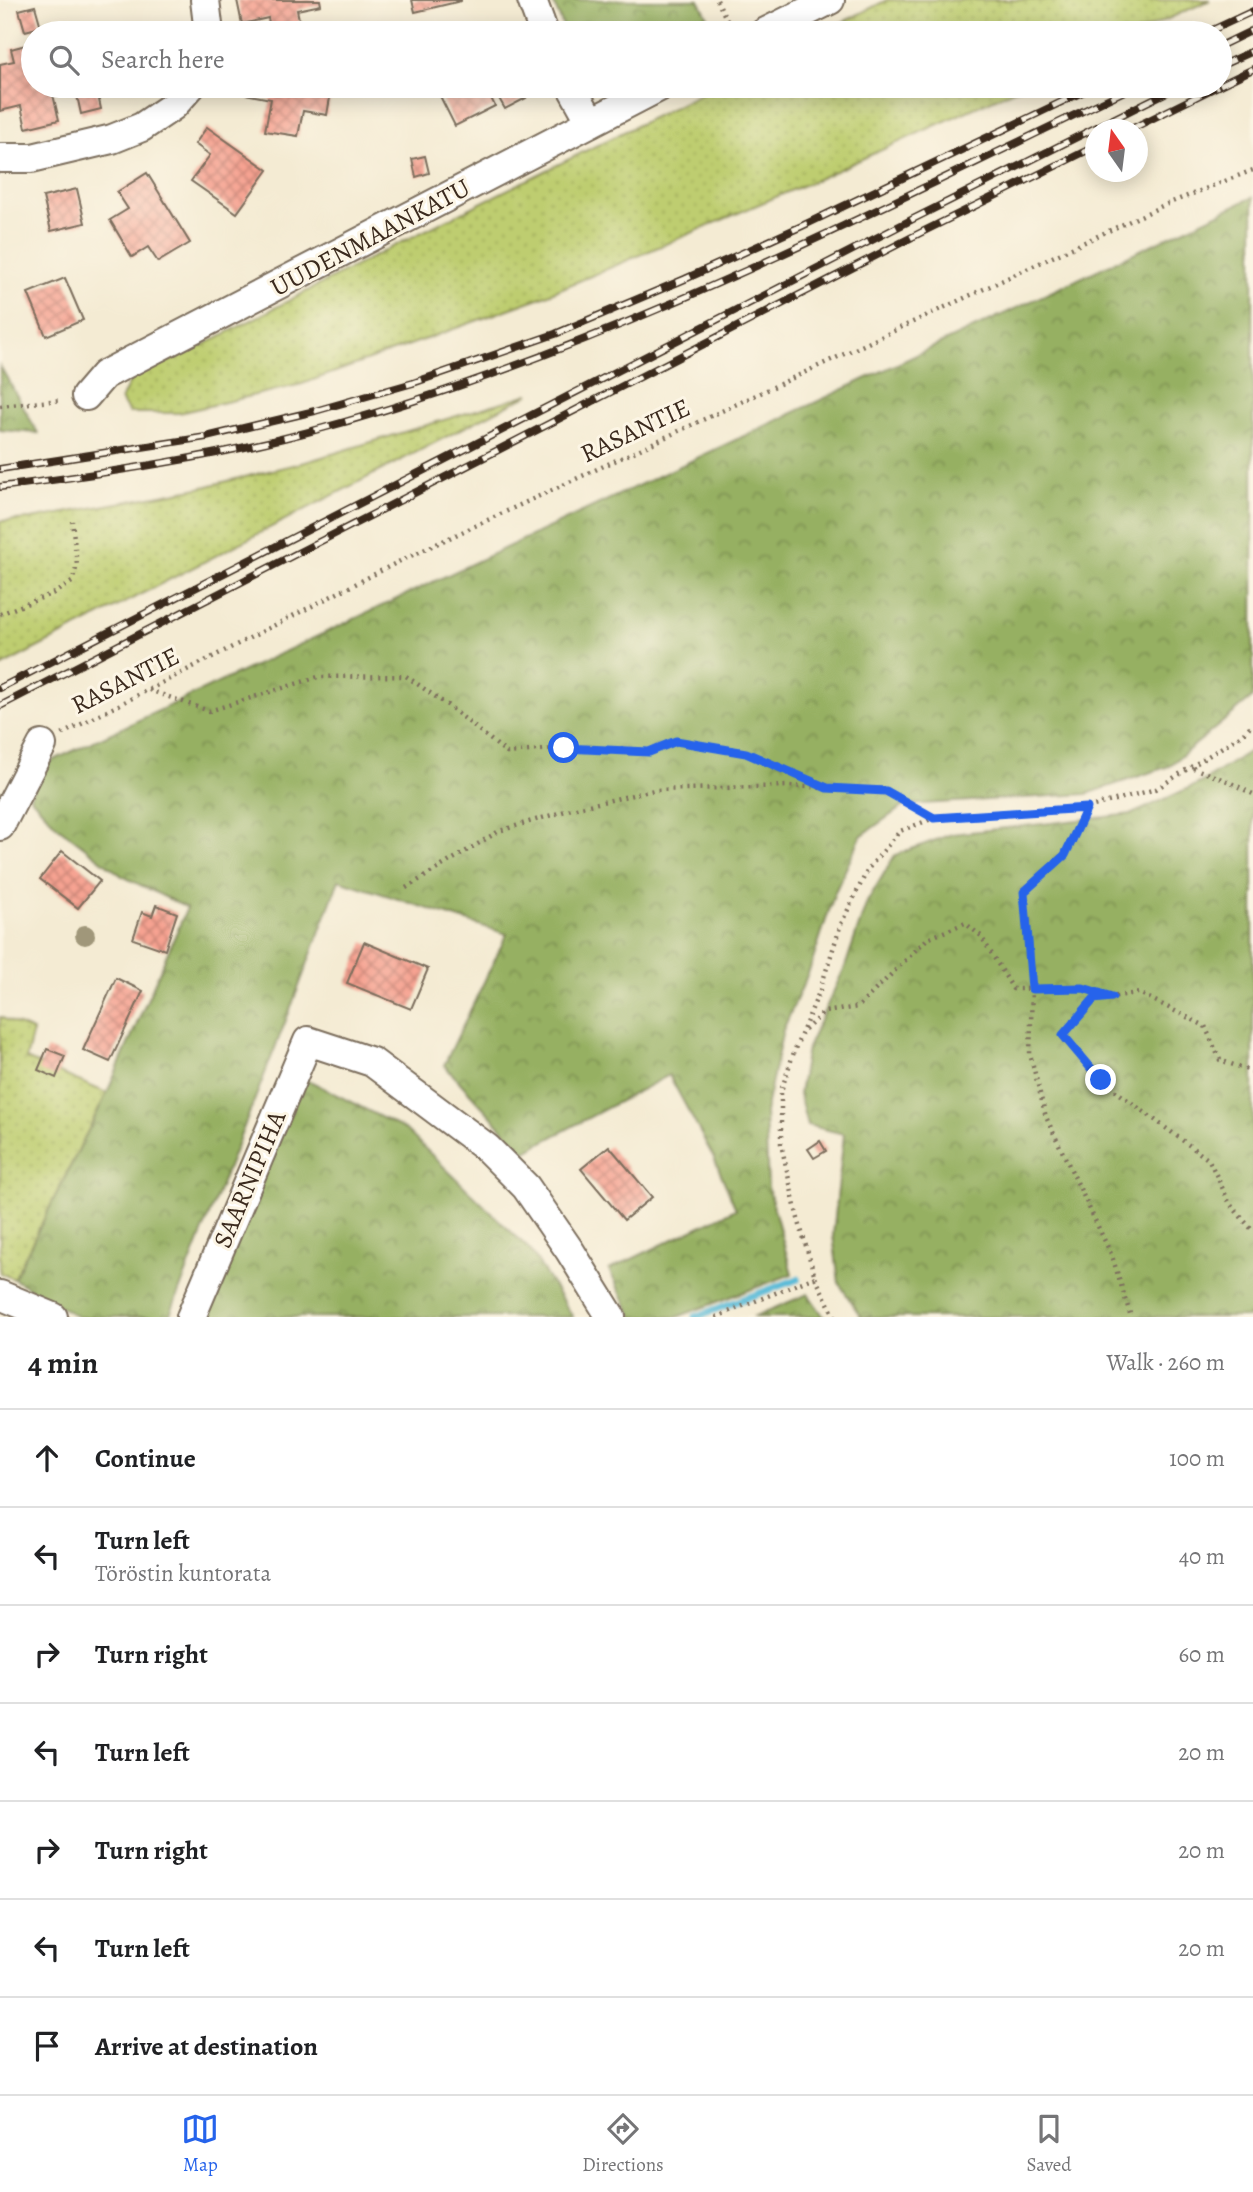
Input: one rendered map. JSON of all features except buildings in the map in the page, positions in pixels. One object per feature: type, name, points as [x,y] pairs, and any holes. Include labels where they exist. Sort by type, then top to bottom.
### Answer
[{"type":"street","points":[[205,0],[208,21]]},
{"type":"street","points":[[532,0],[540,21]]},
{"type":"street","points":[[788,21],[830,0]]},
{"type":"street","points":[[0,158],[32,158],[112,139],[142,127],[180,98]]},
{"type":"street","points":[[578,98],[591,122]]},
{"type":"street","name":"UUDENMAANKATU","points":[[86,396],[104,375],[638,98]]},
{"type":"street","points":[[0,826],[42,744]]},
{"type":"street","name":"SAARNIPIHA","points":[[191,1317],[308,1041],[372,1062],[487,1148],[526,1188],[611,1317]]},
{"type":"street","points":[[0,1295],[53,1317]]},
{"type":"path","points":[[717,0],[727,21]]},
{"type":"path","name":"RASANTIE","points":[[42,744],[404,559],[1161,206],[1253,170]]},
{"type":"path","points":[[0,406],[86,396]]},
{"type":"path","points":[[0,614],[54,593],[72,582],[77,565],[72,521]]},
{"type":"path","points":[[149,690],[209,710],[318,677],[406,676],[507,753],[564,748],[649,752],[676,741],[746,753],[827,788]]},
{"type":"path","points":[[835,1317],[814,1277],[797,1215],[781,1144],[781,1091],[820,990],[841,924],[867,869],[900,831],[934,818],[1087,808],[1156,789],[1243,734],[1253,723]]},
{"type":"path","points":[[1192,768],[1253,794]]},
{"type":"path","points":[[407,888],[499,831],[572,809],[654,790],[789,786],[886,791],[934,818]]},
{"type":"path","points":[[1087,808],[1065,855],[1024,892],[1032,989],[1030,1054],[1046,1117],[1112,1256],[1131,1317]]},
{"type":"path","points":[[802,1033],[824,1012],[858,1007],[927,939],[965,923],[981,936],[1013,989],[1083,988],[1112,997]]},
{"type":"path","points":[[1253,1072],[1220,1060],[1205,1026],[1139,993],[1094,999],[1063,1035],[1101,1080],[1209,1160],[1230,1205],[1253,1231]]},
{"type":"path","points":[[716,1317],[814,1277]]},
{"type":"green space","points":[[552,0],[699,0],[710,21],[561,21]]},
{"type":"green space","points":[[887,0],[1210,0],[1164,21],[845,21]]},
{"type":"green space","points":[[692,98],[996,98],[811,182],[539,298],[302,384],[179,413],[129,413],[121,400],[132,377],[186,354],[392,247]]},
{"type":"green space","points":[[1253,197],[1253,697],[1169,766],[1087,794],[905,805],[861,836],[835,892],[810,969],[783,1030],[765,1112],[768,1187],[792,1274],[677,1317],[633,1317],[609,1270],[736,1209],[714,1158],[669,1075],[524,1152],[444,1065],[507,934],[339,880],[169,1317],[78,1317],[14,1279],[107,1093],[187,908],[122,876],[57,826],[30,797],[43,765]]},
{"type":"green space","points":[[0,366],[38,433],[0,430]]},
{"type":"green space","points":[[529,394],[0,667],[0,521],[32,519],[199,488],[309,461]]},
{"type":"green space","points":[[1253,749],[1253,1317],[861,1317],[839,1283],[833,1235],[844,1134],[807,1125],[799,1094],[807,1048],[845,967],[867,902],[895,855],[952,834],[1132,814],[1200,783]]},
{"type":"green space","points":[[0,1017],[33,1031],[26,1059],[107,1093],[14,1279],[0,1273]]},
{"type":"green space","points":[[304,1080],[406,1130],[530,1250],[573,1317],[205,1317]]},
{"type":"green space","points":[[808,1294],[824,1317],[753,1317]]},
{"type":"waterway","points":[[695,1317],[798,1279]]},
{"type":"railway","points":[[1232,21],[1253,11]]},
{"type":"railway","points":[[1232,40],[1253,30]]},
{"type":"railway","points":[[1232,61],[1253,51]]},
{"type":"railway","points":[[1232,79],[1253,69]]},
{"type":"railway","points":[[0,469],[206,437],[315,411],[413,383],[555,334],[802,226],[1070,98]]},
{"type":"railway","points":[[0,487],[203,456],[323,428],[429,396],[635,319],[736,275],[1110,98]]},
{"type":"railway","points":[[0,688],[913,219],[1155,98]]},
{"type":"railway","points":[[1148,121],[1194,98]]},
{"type":"railway","points":[[0,706],[920,233],[1085,151]]},
{"type":"route","points":[[564,748],[649,752],[676,741],[746,753],[827,788],[886,791],[934,818],[1087,808],[1065,855],[1024,892],[1032,989],[1083,988],[1112,997],[1094,999],[1063,1035],[1101,1080]]}]
